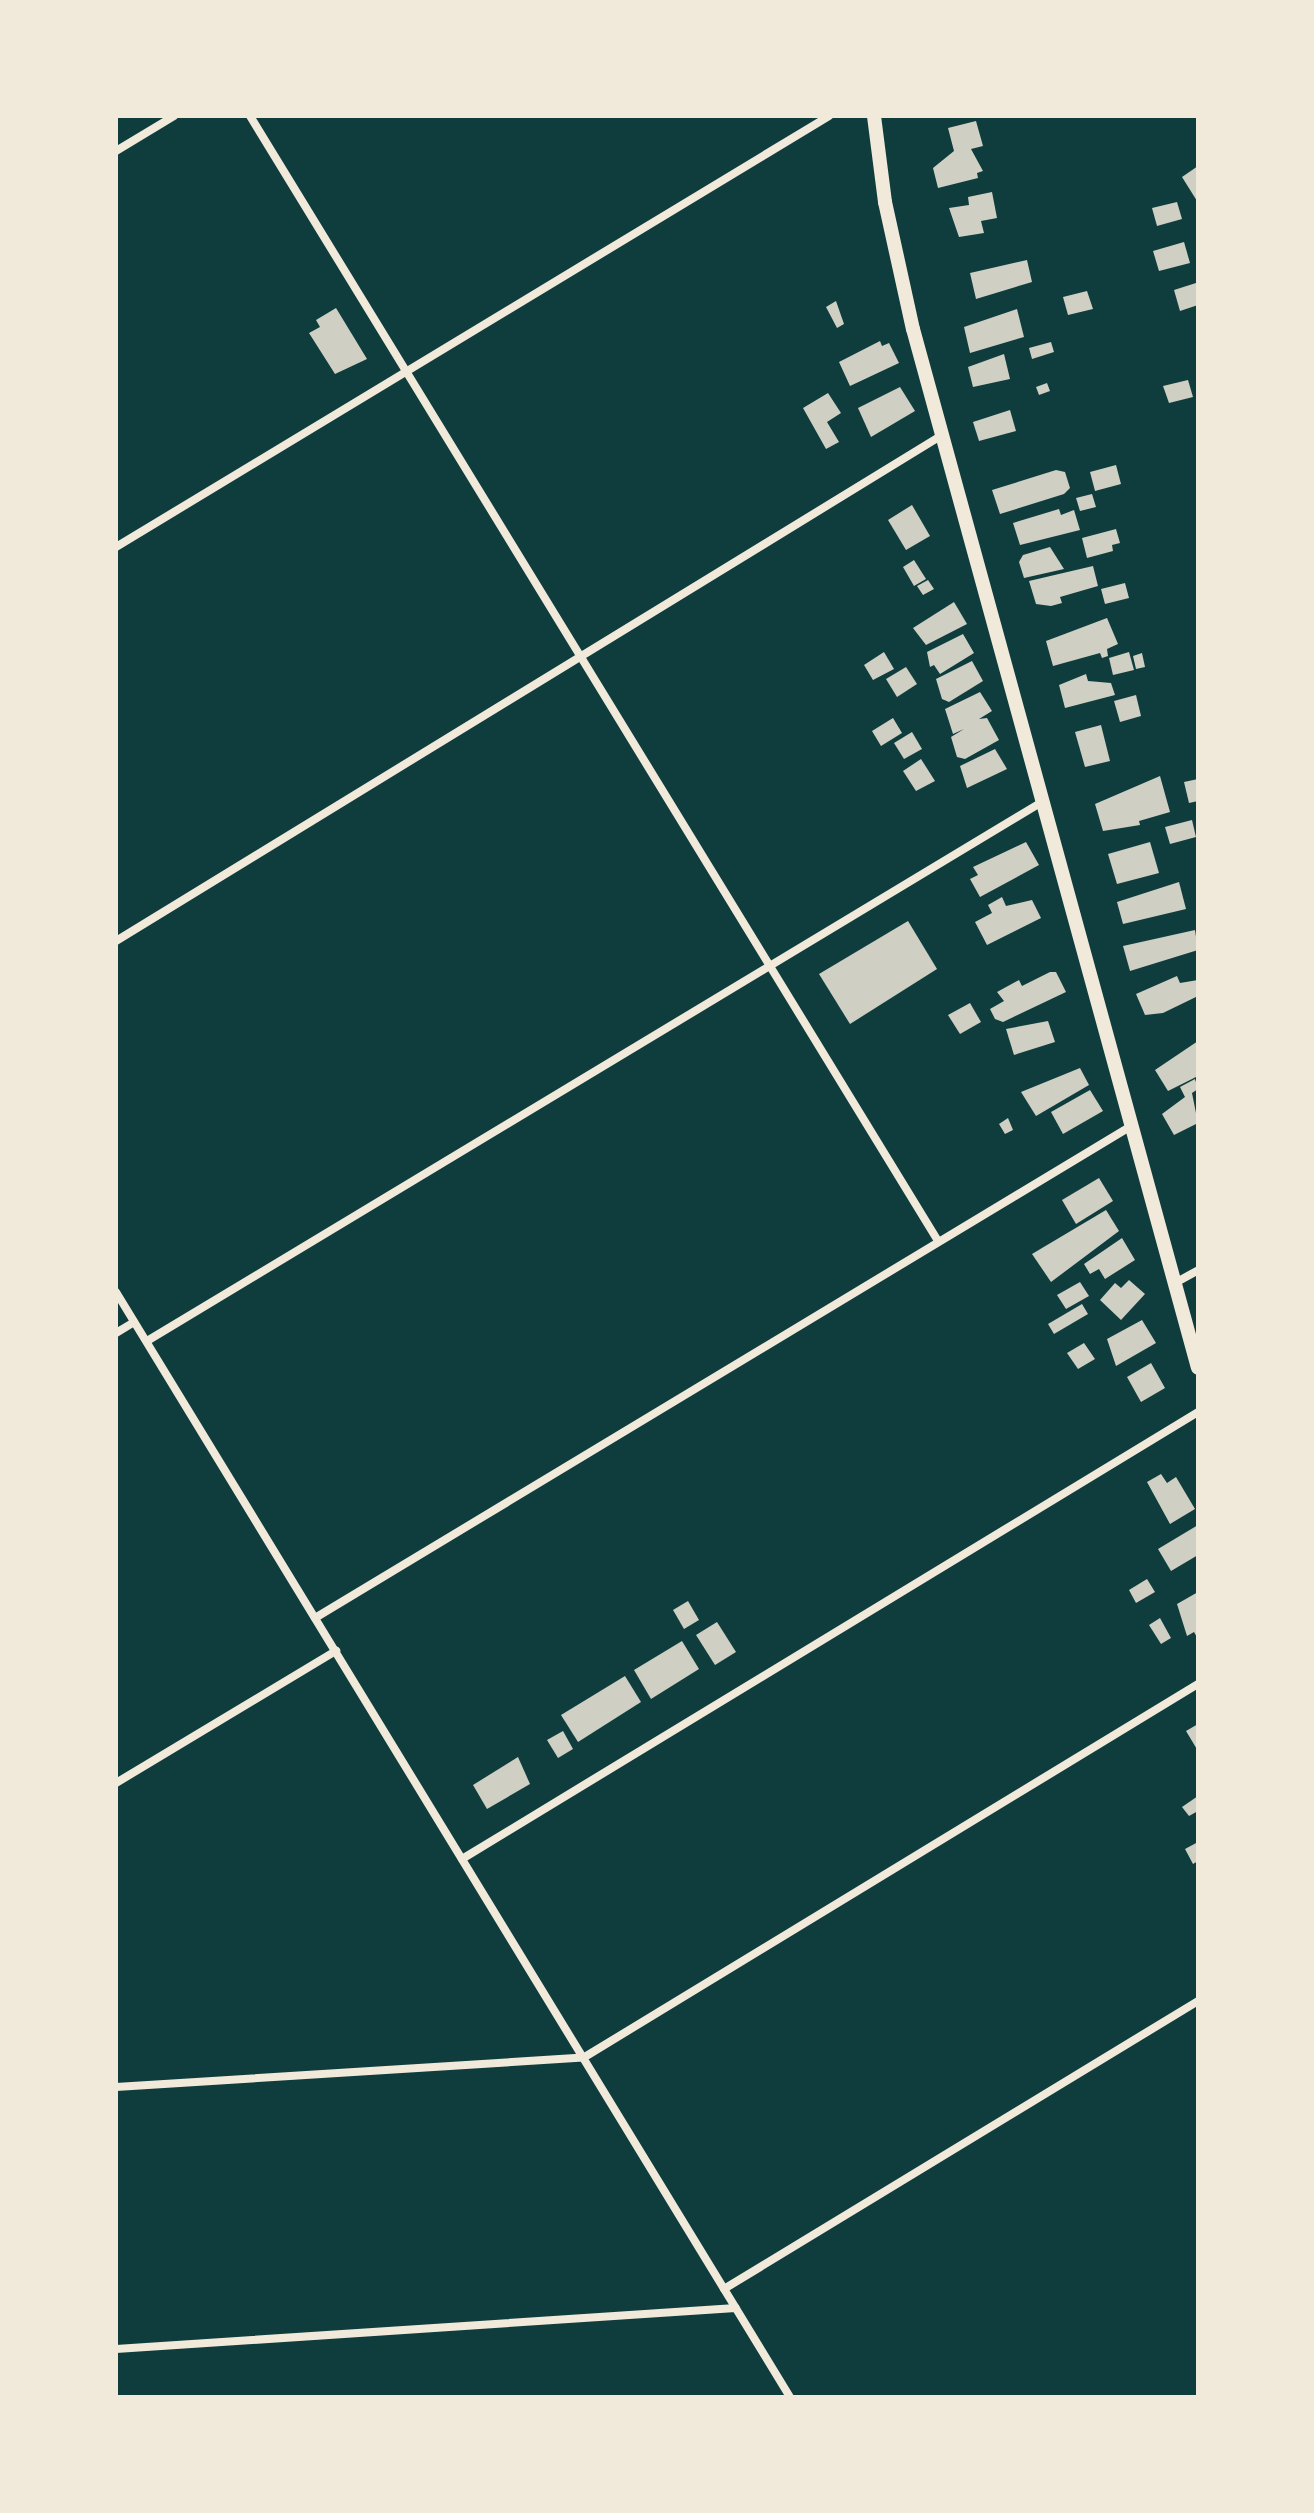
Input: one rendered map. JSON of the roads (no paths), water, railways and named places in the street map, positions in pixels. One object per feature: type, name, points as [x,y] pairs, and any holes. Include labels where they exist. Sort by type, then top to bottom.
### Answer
[{"type":"main road","points":[[874,116],[888,216],[944,434],[1198,1368]]},
{"type":"street","points":[[116,151],[174,116]]},
{"type":"street","points":[[250,116],[938,1241]]},
{"type":"street","points":[[116,547],[829,116]]},
{"type":"street","points":[[116,941],[944,434]]},
{"type":"street","points":[[147,1341],[1042,802]]},
{"type":"street","points":[[315,1618],[1133,1125]]},
{"type":"street","points":[[1175,1283],[1198,1270]]},
{"type":"street","points":[[116,1292],[790,2397]]},
{"type":"street","points":[[116,1333],[134,1322]]},
{"type":"street","points":[[462,1859],[1198,1412]]},
{"type":"street","points":[[116,1783],[336,1651]]},
{"type":"street","points":[[116,2087],[583,2058],[1198,1684]]},
{"type":"street","points":[[724,2289],[1198,2001]]},
{"type":"street","points":[[116,2349],[736,2308]]}]
